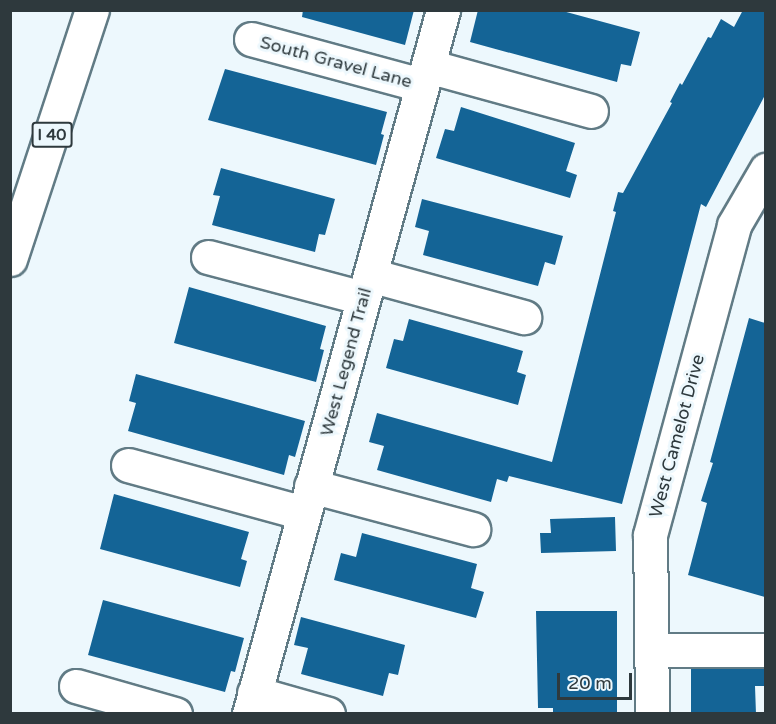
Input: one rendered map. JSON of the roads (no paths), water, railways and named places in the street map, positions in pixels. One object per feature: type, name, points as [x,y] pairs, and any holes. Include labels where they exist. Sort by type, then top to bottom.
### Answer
[{"type":"main road","name":"I 40","points":[[10,259],[93,10]]},
{"type":"main road","name":"West Legend Trail","points":[[251,703],[443,10]]},
{"type":"main road","name":"South Gravel Lane","points":[[251,39],[591,111]]},
{"type":"main road","name":"West Camelot Drive","points":[[652,714],[650,535],[734,225],[765,170]]},
{"type":"main road","points":[[208,257],[524,317]]},
{"type":"main road","points":[[128,465],[473,529]]},
{"type":"main road","points":[[652,650],[765,650]]},
{"type":"main road","points":[[76,686],[175,714]]},
{"type":"main road","points":[[251,703],[328,714]]}]
